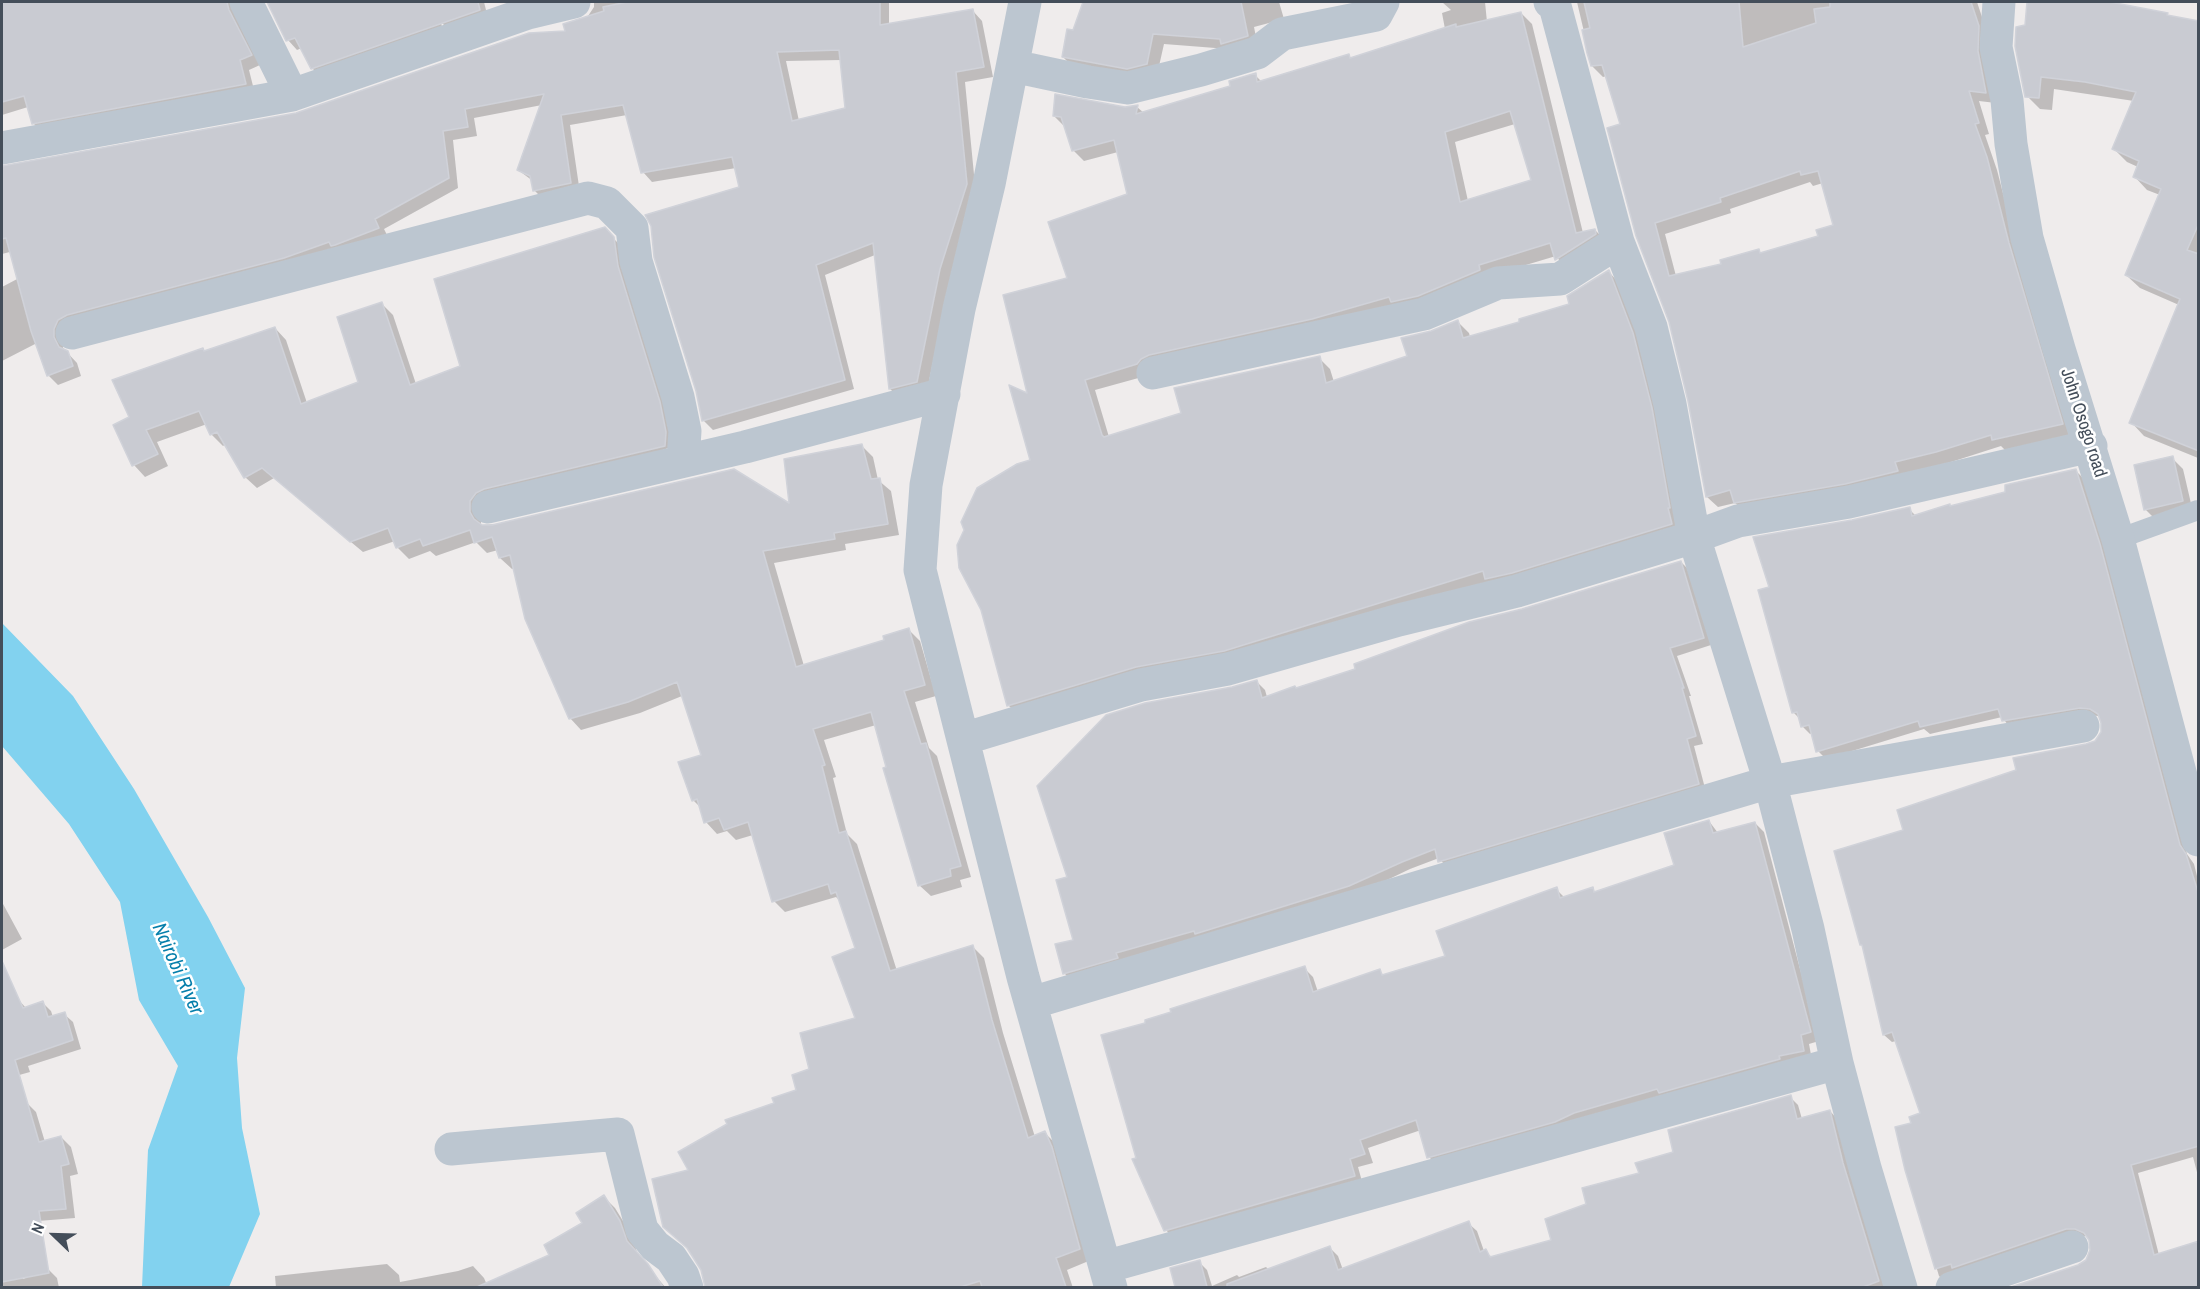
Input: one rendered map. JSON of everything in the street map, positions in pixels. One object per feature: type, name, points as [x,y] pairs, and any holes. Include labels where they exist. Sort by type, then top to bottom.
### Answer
[{"type":"street","points":[[246,2],[292,95]]},
{"type":"street","points":[[2,148],[292,95],[528,13],[574,2]]},
{"type":"street","points":[[1025,2],[989,184],[959,309],[926,485],[920,570],[1030,1003],[1108,1277],[1837,1063]]},
{"type":"street","points":[[1012,66],[1128,88],[1257,53],[1282,34],[1376,15],[1383,2]]},
{"type":"street","points":[[1550,2],[1555,6],[1618,242],[1651,327],[1670,404],[1694,537],[1770,782],[1808,929],[1837,1063],[1865,1168],[1901,1287]]},
{"type":"street","name":"John Osogo road","points":[[1999,2],[1996,47],[2007,100],[2011,144],[2027,238],[2118,539],[2199,840]]},
{"type":"street","points":[[72,333],[588,198],[607,203],[632,228],[636,261],[678,397],[685,431],[682,461]]},
{"type":"street","points":[[1154,373],[1424,314],[1498,283],[1560,279],[1618,242]]},
{"type":"street","points":[[488,507],[744,447],[944,394]]},
{"type":"street","points":[[963,739],[1141,685],[1228,669],[1399,620],[1517,591],[1694,537],[1738,521],[1849,502],[2091,446]]},
{"type":"street","points":[[1030,1003],[1770,782],[2083,726]]},
{"type":"street","points":[[452,1149],[618,1134],[642,1230],[655,1246],[671,1258],[683,1276],[687,1287]]},
{"type":"street","points":[[1952,1287],[2072,1247]]},
{"type":"lane","points":[[2118,539],[2199,510]]},
{"type":"water","name":"Nairobi River","points":[[2,623],[73,696],[134,789],[208,917],[245,988],[237,1058],[242,1128],[260,1214],[229,1287],[142,1287],[148,1150],[178,1066],[139,1000],[120,902],[69,824],[2,746]]},
{"type":"building","points":[[2,2],[227,2],[252,55],[240,60],[246,84],[32,124],[24,96],[2,102]]},
{"type":"building","points":[[267,2],[478,2],[480,10],[311,69],[295,38],[286,41]]},
{"type":"building","points":[[627,2],[880,2],[880,25],[973,9],[984,67],[956,72],[967,184],[940,269],[917,382],[889,389],[873,243],[816,265],[845,380],[702,421],[696,391],[654,257],[651,226],[645,215],[739,187],[732,157],[641,173],[623,105],[561,115],[571,183],[533,191],[530,176],[517,170],[544,94],[465,109],[468,127],[443,131],[449,178],[375,219],[379,228],[335,245],[331,246],[329,242],[284,258],[67,315],[58,320],[54,329],[54,337],[59,347],[68,351],[73,366],[47,376],[31,331],[6,238],[2,239],[2,166],[296,113],[529,33],[565,31],[563,24],[604,11],[603,7]],"holes":[[[839,50],[845,108],[792,121],[777,52]]]},
{"type":"building","points":[[1083,2],[1241,2],[1248,36],[1221,44],[1220,39],[1153,34],[1147,64],[1127,69],[1062,57],[1067,29],[1073,30]]},
{"type":"building","points":[[1584,2],[1739,2],[1743,47],[1816,23],[1814,9],[1830,7],[1830,2],[1971,2],[1979,26],[1978,51],[1986,93],[1969,91],[1979,123],[1975,124],[1987,157],[2009,243],[2063,424],[1992,440],[1991,435],[1895,462],[1898,471],[1845,484],[1734,503],[1730,490],[1706,497],[1688,401],[1669,322],[1636,236],[1607,128],[1620,124],[1602,65],[1591,66],[1587,53],[1582,30],[1590,28]],"holes":[[[1800,171],[1801,175],[1818,171],[1833,225],[1816,230],[1818,236],[1760,253],[1759,249],[1720,260],[1721,264],[1669,276],[1655,223],[1721,202],[1720,198]]]},
{"type":"building","points":[[2027,2],[2110,2],[2199,21],[2199,223],[2187,250],[2199,254],[2199,451],[2129,423],[2180,299],[2125,275],[2161,189],[2133,177],[2139,161],[2112,149],[2136,92],[2085,82],[2041,77],[2039,98],[2025,97],[2015,46],[2016,27],[2025,25]]},
{"type":"building","points":[[1521,12],[1576,233],[1595,229],[1596,234],[1555,260],[1550,243],[1479,265],[1480,270],[1418,296],[1391,302],[1389,297],[1312,319],[1149,355],[1137,364],[1085,380],[1102,435],[1104,437],[1181,413],[1174,388],[1320,356],[1326,383],[1407,356],[1401,338],[1431,331],[1458,320],[1463,338],[1519,322],[1519,319],[1569,304],[1567,296],[1609,270],[1633,333],[1652,408],[1672,524],[1512,573],[1485,579],[1483,571],[1224,651],[1136,667],[1007,706],[981,610],[959,568],[957,545],[964,530],[961,522],[977,488],[1017,464],[1030,460],[1009,385],[1027,393],[1003,295],[1067,278],[1048,222],[1127,194],[1114,140],[1072,151],[1061,117],[1053,116],[1055,94],[1125,107],[1138,105],[1136,114],[1230,86],[1229,81],[1256,73],[1257,82],[1349,54],[1350,58],[1456,24],[1456,27]],"holes":[[[1510,111],[1531,180],[1460,202],[1445,132]]]},
{"type":"building","points":[[605,227],[614,237],[618,266],[660,402],[666,432],[665,446],[484,489],[476,493],[470,501],[470,512],[474,519],[482,525],[492,525],[734,469],[789,503],[784,459],[862,444],[871,479],[880,478],[888,524],[834,533],[835,539],[763,551],[796,667],[884,640],[883,636],[909,628],[925,685],[904,691],[921,744],[926,743],[961,866],[950,869],[951,876],[918,886],[883,768],[886,767],[871,712],[813,729],[825,765],[822,766],[839,833],[846,831],[890,971],[973,945],[992,1020],[1028,1138],[1045,1131],[1052,1147],[1080,1249],[1056,1258],[1066,1287],[982,1287],[980,1281],[960,1287],[705,1287],[701,1270],[687,1248],[663,1227],[652,1179],[688,1170],[678,1152],[727,1124],[725,1120],[774,1103],[772,1098],[796,1090],[792,1075],[809,1069],[800,1033],[855,1018],[832,957],[855,948],[836,892],[831,894],[828,884],[772,902],[748,822],[724,830],[719,818],[704,823],[697,799],[692,801],[678,762],[701,755],[677,682],[628,702],[569,719],[525,619],[510,555],[499,558],[492,537],[474,543],[470,530],[423,546],[420,539],[396,548],[388,528],[350,542],[262,468],[244,478],[217,432],[210,435],[199,411],[146,430],[158,454],[132,466],[113,425],[129,417],[112,380],[203,348],[204,351],[275,327],[301,404],[358,382],[337,317],[382,302],[410,385],[460,366],[434,279]]},
{"type":"building","points":[[2173,456],[2183,501],[2144,510],[2134,465]]},
{"type":"building","points":[[2076,469],[2100,544],[2180,845],[2186,854],[2199,895],[2199,1146],[2131,1165],[2154,1255],[2199,1241],[2199,1287],[2011,1287],[2078,1265],[2086,1260],[2090,1250],[2089,1240],[2084,1233],[2075,1229],[2066,1229],[1952,1268],[1951,1264],[1935,1269],[1905,1170],[1895,1127],[1911,1123],[1909,1117],[1920,1113],[1892,1032],[1883,1035],[1862,945],[1860,945],[1834,851],[1903,830],[1897,810],[2016,770],[2013,758],[2095,741],[2101,732],[2098,714],[2090,709],[2080,708],[2002,721],[1998,709],[1920,727],[1918,721],[1816,752],[1809,725],[1801,727],[1797,712],[1792,713],[1758,590],[1769,587],[1753,537],[1852,520],[1910,507],[1912,516],[1950,504],[1950,506],[2005,492],[2005,485]]},
{"type":"building","points":[[1681,561],[1704,638],[1670,648],[1684,688],[1682,688],[1696,736],[1687,739],[1699,784],[1438,862],[1435,849],[1349,886],[1195,934],[1194,931],[1116,953],[1118,958],[1063,974],[1055,944],[1073,940],[1056,880],[1067,877],[1037,786],[1106,715],[1145,703],[1232,687],[1257,680],[1262,698],[1355,669],[1354,664],[1469,622],[1522,609]]},
{"type":"building","points":[[1709,820],[1713,833],[1755,822],[1811,1032],[1801,1035],[1804,1051],[1779,1056],[1780,1059],[1659,1093],[1657,1089],[1574,1113],[1555,1122],[1427,1158],[1416,1120],[1360,1140],[1365,1154],[1350,1159],[1355,1176],[1164,1231],[1132,1159],[1136,1158],[1101,1035],[1145,1023],[1145,1020],[1171,1012],[1170,1009],[1305,966],[1313,992],[1380,969],[1382,975],[1445,956],[1436,931],[1557,887],[1560,898],[1593,887],[1594,892],[1674,865],[1664,833]]},
{"type":"building","points":[[2,961],[23,1008],[43,1001],[48,1017],[65,1012],[73,1040],[15,1060],[39,1142],[61,1136],[69,1164],[61,1166],[66,1209],[39,1211],[49,1273],[2,1282]]},
{"type":"building","points":[[1791,1095],[1797,1119],[1830,1110],[1843,1163],[1879,1281],[1863,1287],[1227,1287],[1227,1284],[1330,1246],[1338,1270],[1469,1221],[1480,1252],[1486,1249],[1490,1257],[1551,1240],[1545,1219],[1586,1204],[1582,1188],[1639,1173],[1635,1163],[1673,1152],[1668,1130]]},
{"type":"building","points":[[604,1195],[620,1221],[627,1241],[648,1264],[663,1287],[477,1287],[549,1255],[544,1245],[582,1223],[576,1213]]},
{"type":"building","points":[[1200,1260],[1207,1287],[1175,1287],[1170,1268]]}]
